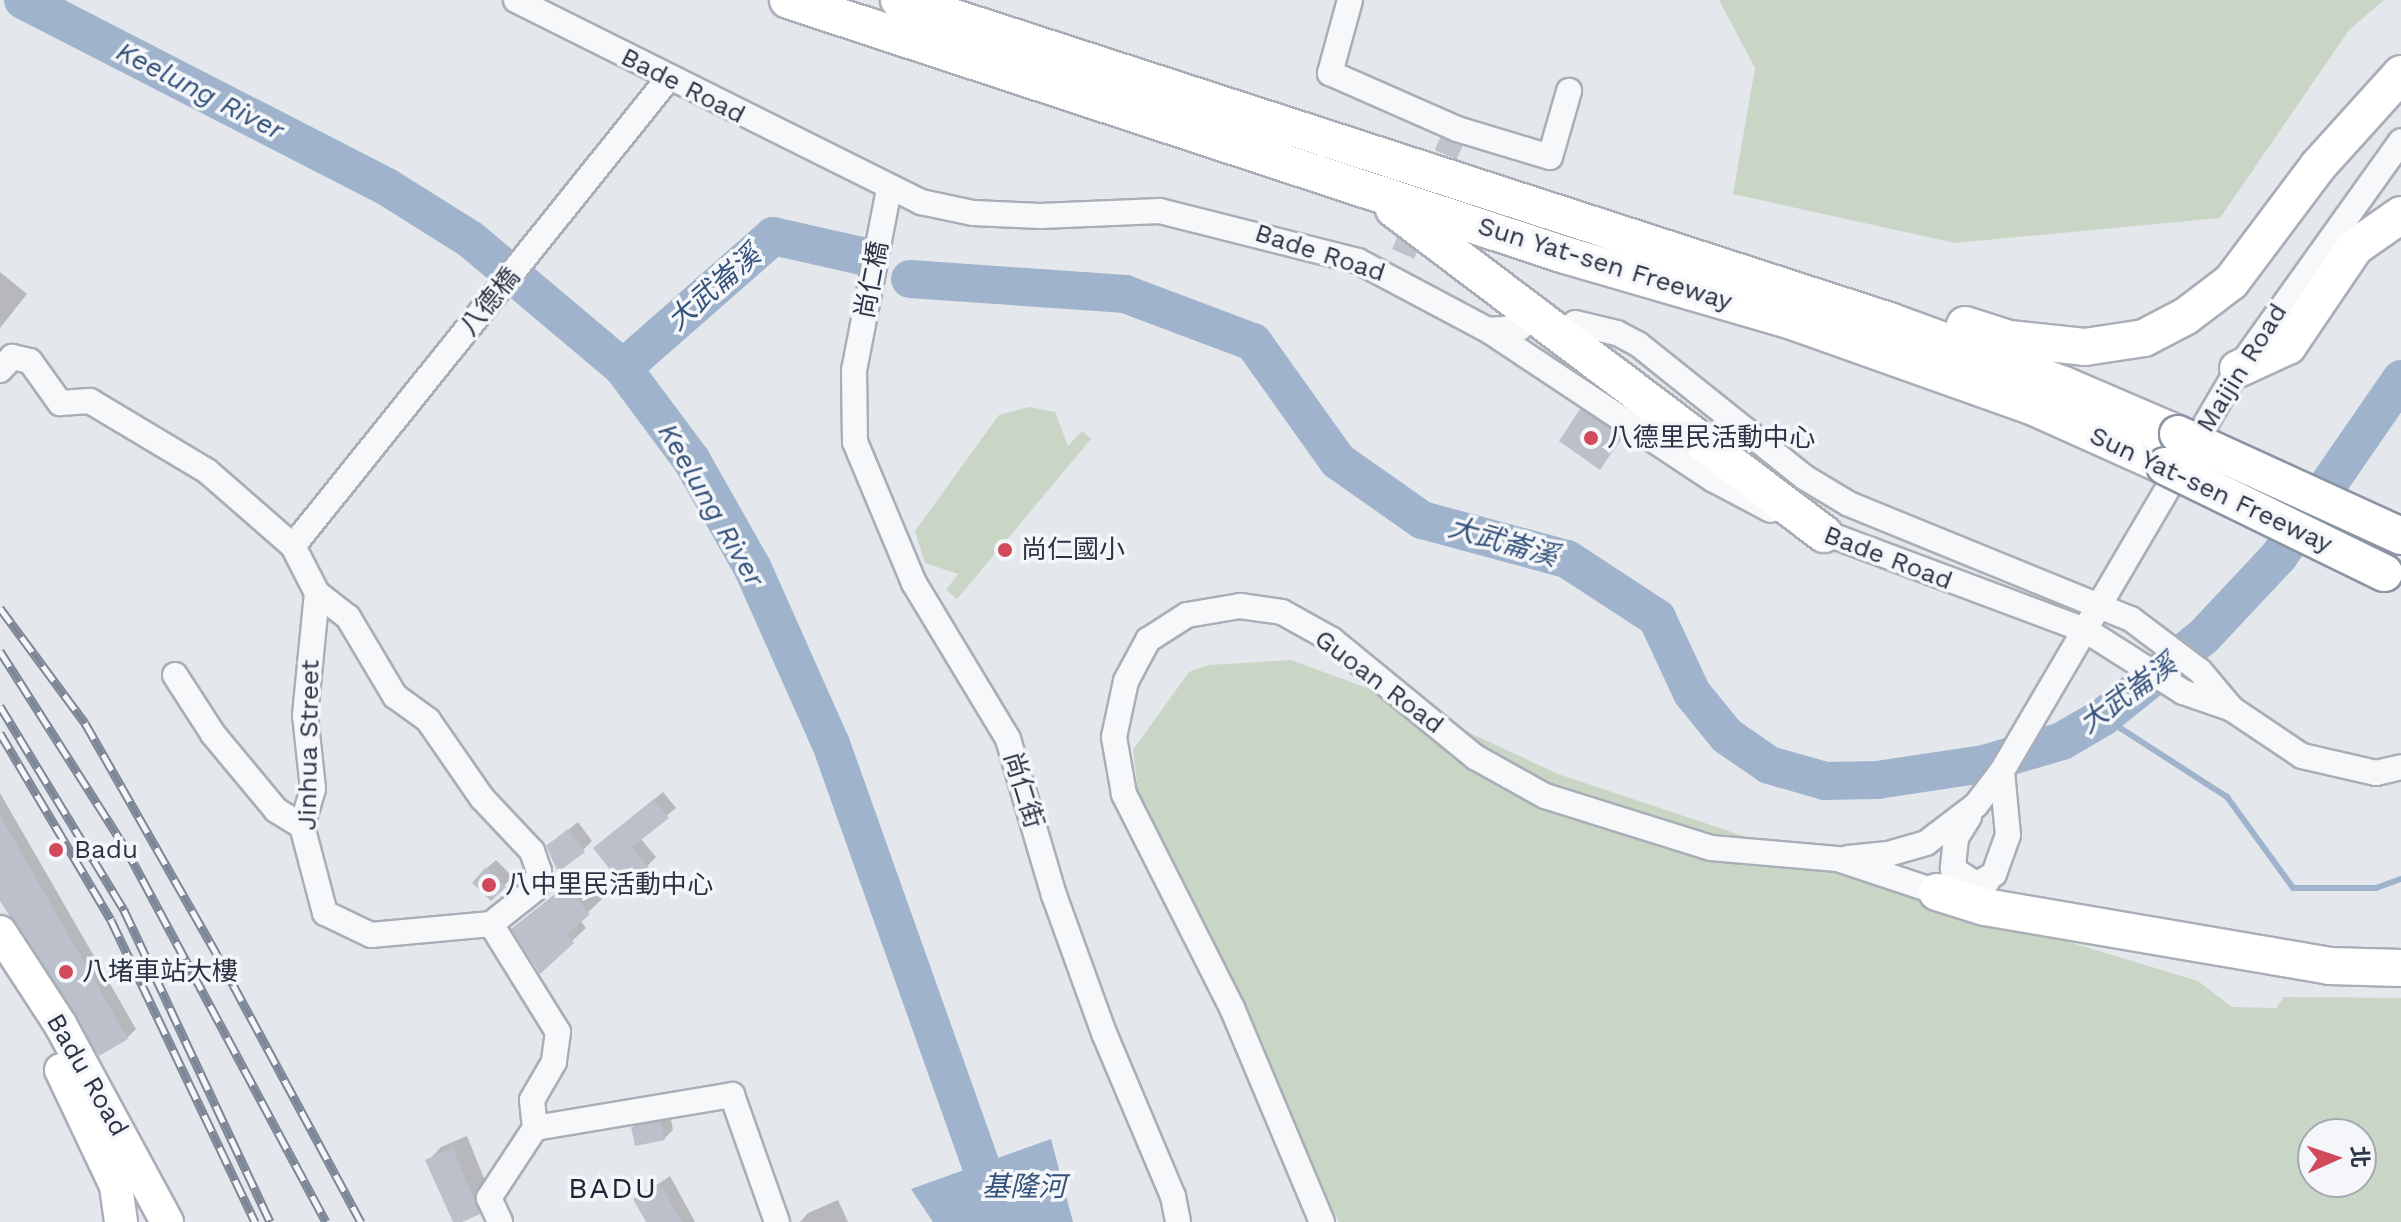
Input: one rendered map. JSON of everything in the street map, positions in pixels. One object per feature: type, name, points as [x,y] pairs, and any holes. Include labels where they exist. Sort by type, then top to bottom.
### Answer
[{"type":"highway","name":"Sun Yat-sen Freeway","points":[[788,0],[1907,360],[2036,408],[2178,440],[2393,577]]},
{"type":"highway","name":"Sun Yat-sen Freeway","points":[[899,0],[1889,321],[2064,385],[2178,440],[2401,536]]},
{"type":"highway","points":[[1576,222],[1733,251],[2009,339],[2085,347],[2144,338],[2186,316],[2231,282],[2318,166],[2401,74]]},
{"type":"highway","points":[[1364,187],[1586,350],[1824,534]]},
{"type":"highway","points":[[2238,369],[2288,346],[2355,247],[2401,215]]},
{"type":"highway","points":[[2178,440],[2401,512]]},
{"type":"highway","points":[[1965,888],[2329,966],[2401,968]]},
{"type":"main road","name":"Badu Road","points":[[0,932],[67,1037],[167,1222]]},
{"type":"main road","name":"Badu Road","points":[[0,973],[47,1042],[97,1139],[116,1186],[121,1222]]},
{"type":"street","name":"Bade Road","points":[[516,0],[889,189],[973,213],[1040,216],[1145,211],[1191,216],[1358,261],[1398,266],[1488,330],[1714,480],[1824,534],[2087,631],[2112,643],[2183,692],[2232,709]]},
{"type":"street","points":[[1350,0],[1330,73],[1455,134],[1550,157],[1569,91]]},
{"type":"street","name":"八德橋","points":[[293,546],[668,79]]},
{"type":"street","name":"Maijin Road","points":[[1838,859],[1888,854],[1926,843],[1976,805],[2002,771],[2104,605],[2238,369],[2401,141]]},
{"type":"street","name":"尚仁橋","points":[[854,370],[889,189]]},
{"type":"street","name":"Bade Road","points":[[1575,323],[1617,333],[1638,344],[1792,467],[1849,504],[2104,605],[2131,619],[2200,671],[2232,709]]},
{"type":"street","points":[[1488,330],[1520,328]]},
{"type":"street","points":[[0,370],[12,357],[30,361],[60,403],[90,401],[207,471],[293,546],[317,593],[348,617],[395,696],[428,720],[482,798],[532,851],[539,871],[535,889],[491,924],[558,1032],[554,1062],[532,1100],[535,1128],[489,1198],[500,1222]]},
{"type":"street","name":"尚仁街","points":[[854,370],[855,442],[914,583],[1008,739],[1054,895],[1104,1033],[1173,1196],[1178,1222]]},
{"type":"street","name":"Jinhua Street","points":[[317,593],[305,715],[313,789],[302,826],[325,913],[371,935],[491,924]]},
{"type":"street","name":"Guoan Road","points":[[1322,1222],[1232,1008],[1124,794],[1114,737],[1126,681],[1148,640],[1187,615],[1240,606],[1282,612],[1332,640],[1497,772],[1545,796],[1711,848],[1838,859],[1965,888]]},
{"type":"street","points":[[175,675],[213,734],[276,810],[302,826]]},
{"type":"street","points":[[2232,709],[2302,756],[2376,773],[2401,767]]},
{"type":"street","points":[[1965,888],[2008,835],[2002,771]]},
{"type":"street","points":[[1965,888],[1956,838],[1976,805]]},
{"type":"street","points":[[535,1128],[732,1095],[777,1222]]},
{"type":"green space","points":[[1719,0],[2384,0],[2349,30],[2220,218],[1955,243],[1733,194],[1755,68]]},
{"type":"green space","points":[[1029,407],[1055,412],[1068,446],[1082,431],[1091,439],[957,599],[946,590],[958,574],[925,563],[915,531],[999,415]]},
{"type":"green space","points":[[1291,660],[1399,700],[1558,774],[1973,913],[2198,981],[2232,1007],[2276,1008],[2284,997],[2401,998],[2401,1222],[1339,1222],[1143,834],[1133,750],[1189,672],[1208,665]]},
{"type":"water","name":"基隆河","points":[[1051,1139],[1073,1222],[933,1222],[911,1189]]},
{"type":"building","name":"八德里民活動中心","points":[[1580,409],[1622,437],[1600,470],[1559,441]]},
{"type":"building","points":[[654,799],[669,818],[632,847],[649,867],[624,887],[593,848]]},
{"type":"building","name":"八堵車站大樓","points":[[0,815],[128,1039],[99,1056],[0,901]]},
{"type":"building","points":[[568,829],[585,852],[558,872],[546,846]]},
{"type":"building","name":"八中里民活動中心","points":[[486,867],[506,887],[491,901],[472,883]]},
{"type":"building","points":[[565,886],[590,914],[567,935],[574,943],[540,974],[511,929]]},
{"type":"building","points":[[661,1122],[665,1140],[635,1146],[631,1127]]},
{"type":"building","points":[[453,1148],[480,1214],[462,1222],[453,1222],[425,1160]]},
{"type":"building","points":[[660,1184],[682,1222],[646,1222],[633,1199]]},
{"type":"waterway","name":"Keelung River","points":[[23,0],[387,187],[470,239],[623,368],[692,461],[753,569],[831,744],[1001,1222]]},
{"type":"waterway","name":"大武崙溪","points":[[623,368],[773,236],[862,256]]},
{"type":"waterway","name":"大武崙溪","points":[[910,279],[1125,294],[1253,342],[1338,461],[1422,520],[1567,559],[1657,618],[1692,693],[1727,736],[1769,765],[1825,781],[1877,780],[1984,764],[2062,741],[2103,717],[2204,636],[2279,556],[2401,379]]},
{"type":"waterway","points":[[2103,717],[2227,797],[2293,888],[2376,888],[2401,879]]},
{"type":"tunnel","points":[[1403,254],[1453,138]]},
{"type":"railway","points":[[0,608],[85,723],[216,953],[361,1222]]},
{"type":"railway","points":[[0,651],[125,847],[326,1222]]},
{"type":"railway","points":[[0,706],[124,910],[270,1222]]},
{"type":"railway","points":[[0,733],[111,920],[255,1222]]},
{"type":"place","name":"八德里民活動中心","points":[[1591,438]]},
{"type":"place","name":"尚仁國小","points":[[1005,550]]},
{"type":"place","name":"Badu","points":[[56,850]]},
{"type":"place","name":"八中里民活動中心","points":[[489,885]]},
{"type":"place","name":"八堵車站大樓","points":[[66,972]]},
{"type":"district","name":"BADU","points":[[613,1188]]}]
